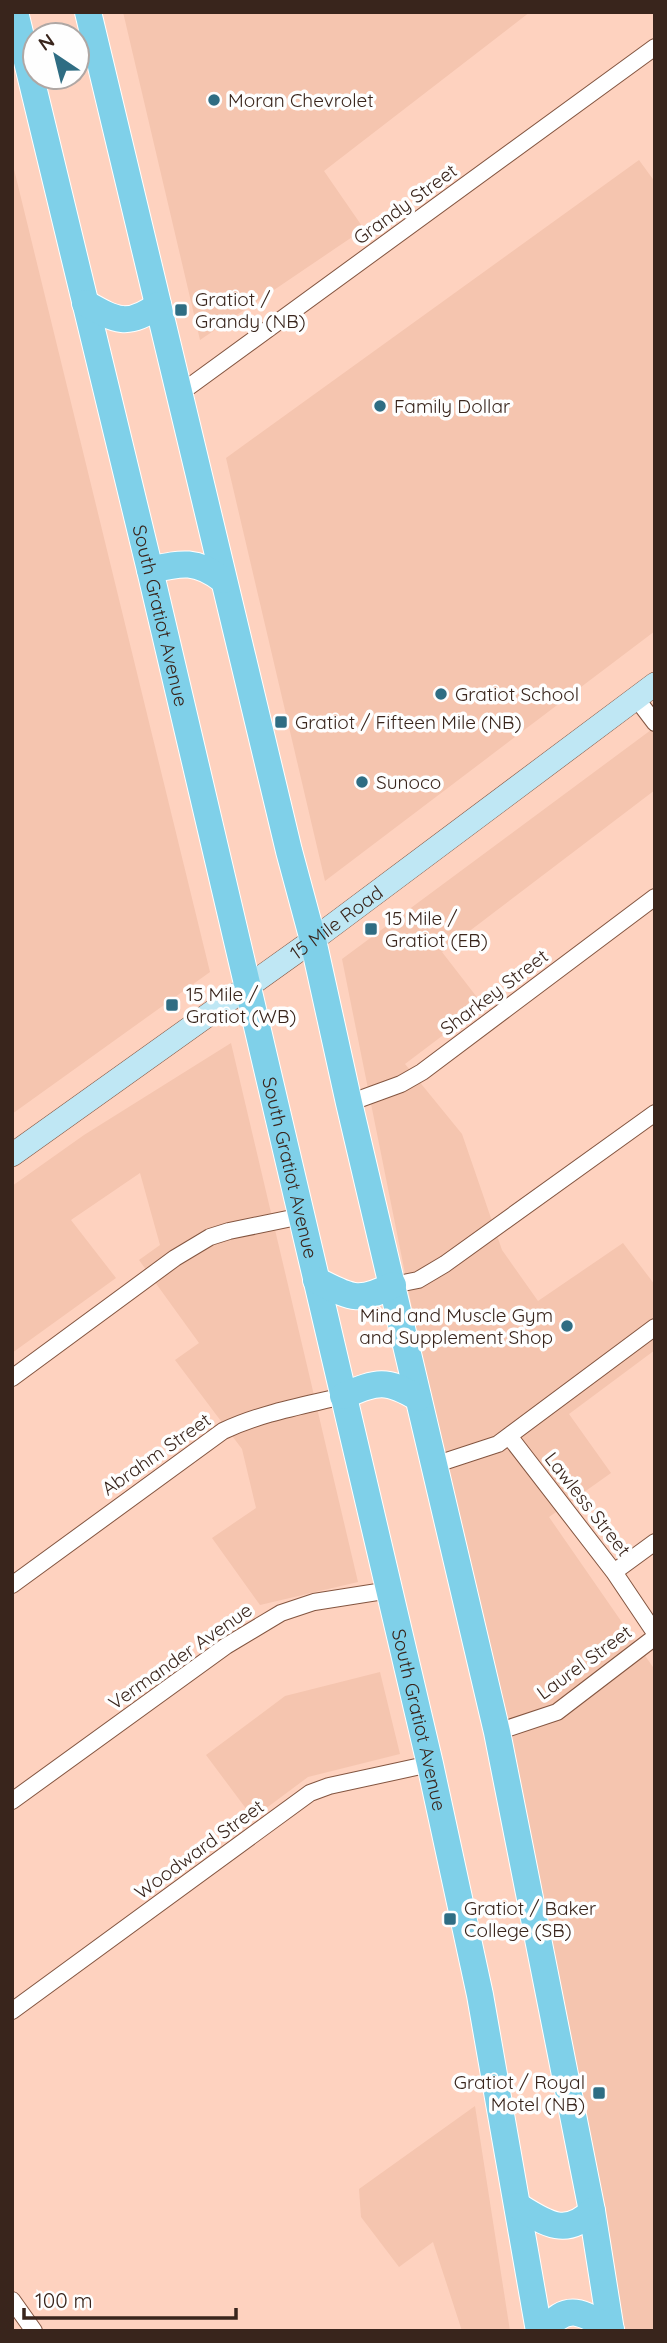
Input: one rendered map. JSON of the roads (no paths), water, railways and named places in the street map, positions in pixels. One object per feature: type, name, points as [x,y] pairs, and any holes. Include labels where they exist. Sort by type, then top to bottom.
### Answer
[{"type":"main road","name":"South Gratiot Avenue","points":[[15,12],[430,1764],[480,1995],[539,2331]]},
{"type":"main road","points":[[88,12],[223,580],[313,940],[497,1732],[592,2211],[611,2331]]},
{"type":"main road","points":[[85,303],[110,317],[123,320],[134,320],[158,305]]},
{"type":"main road","points":[[149,570],[185,563],[198,565],[223,580]]},
{"type":"main road","name":"15 Mile Road","points":[[12,1155],[313,940],[645,691]]},
{"type":"main road","points":[[316,1280],[356,1298],[368,1297],[393,1285]]},
{"type":"main road","points":[[343,1396],[385,1382],[418,1398]]},
{"type":"main road","points":[[518,2206],[538,2218],[564,2227],[582,2221],[592,2211]]},
{"type":"main road","points":[[545,2331],[551,2322],[562,2314],[574,2312],[587,2315],[611,2331]]},
{"type":"street","name":"Grandy Street","points":[[179,394],[655,47]]},
{"type":"street","points":[[645,691],[655,723]]},
{"type":"street","name":"Sharkey Street","points":[[349,1104],[401,1084],[422,1072],[655,897]]},
{"type":"street","points":[[393,1285],[418,1280],[445,1264],[655,1113]]},
{"type":"street","points":[[12,1378],[174,1258],[210,1237],[302,1216]]},
{"type":"street","points":[[434,1465],[498,1444],[655,1327]]},
{"type":"street","name":"Abrahm Street","points":[[12,1585],[223,1432],[244,1421],[267,1414],[343,1396]]},
{"type":"street","name":"Lawless Street","points":[[509,1436],[614,1572],[655,1635]]},
{"type":"street","points":[[614,1572],[655,1542]]},
{"type":"street","name":"Vermander Avenue","points":[[12,1801],[226,1646],[281,1613],[314,1602],[390,1590]]},
{"type":"street","name":"Laurel Street","points":[[497,1732],[557,1712],[655,1635]]},
{"type":"street","name":"Woodward Street","points":[[12,2011],[310,1793],[329,1786],[430,1764]]},
{"type":"street","points":[[12,2301],[34,2331]]},
{"type":"place","name":"Moran Chevrolet","points":[[214,100]]},
{"type":"place","name":"Gratiot / Grandy (NB)","points":[[181,310]]},
{"type":"place","name":"Family Dollar","points":[[380,406]]},
{"type":"place","name":"Gratiot School","points":[[441,694]]},
{"type":"place","name":"Gratiot / Fifteen Mile (NB)","points":[[281,722]]},
{"type":"place","name":"Sunoco","points":[[362,782]]},
{"type":"place","name":"15 Mile / Gratiot (EB)","points":[[371,929]]},
{"type":"place","name":"15 Mile / Gratiot (WB)","points":[[172,1005]]},
{"type":"place","name":"Mind and Muscle Gym and Supplement Shop","points":[[567,1326]]},
{"type":"place","name":"Gratiot / Baker College (SB)","points":[[450,1919]]},
{"type":"place","name":"Gratiot / Royal Motel (NB)","points":[[599,2093]]}]
